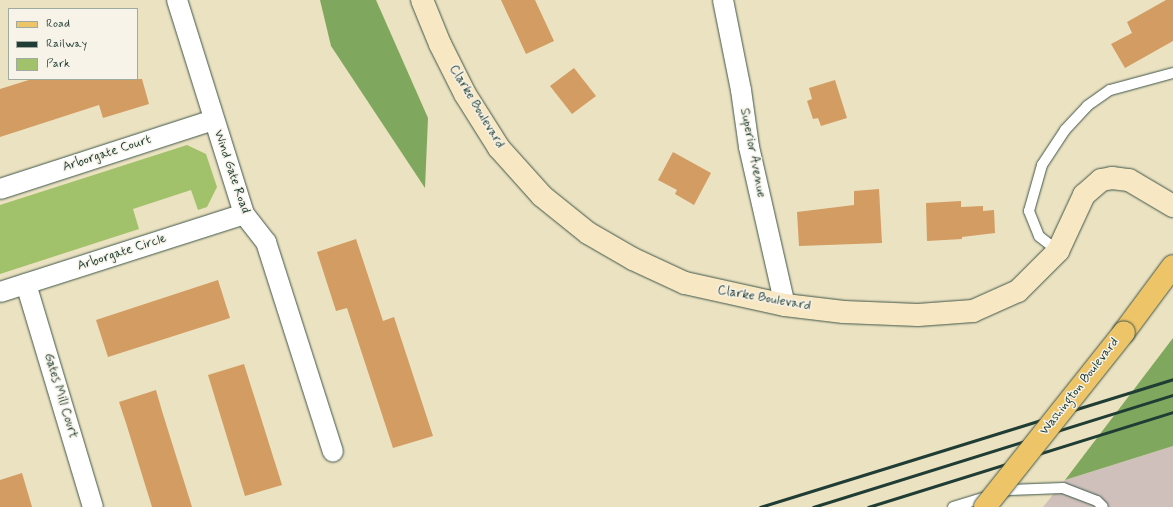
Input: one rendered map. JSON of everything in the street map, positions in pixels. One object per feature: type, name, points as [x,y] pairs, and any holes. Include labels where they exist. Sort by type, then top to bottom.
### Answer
[{"type":"main road","name":"Washington Boulevard","points":[[985,507],[1124,332],[1173,266]]},
{"type":"street","name":"Wind Gate Road","points":[[177,0],[213,120],[244,214],[266,242],[333,452]]},
{"type":"street","name":"Clarke Boulevard","points":[[422,0],[440,44],[465,94],[499,148],[542,196],[588,233],[633,259],[685,283],[785,305],[851,312],[918,315],[973,311],[1018,291],[1058,251],[1084,195],[1101,180],[1112,178],[1128,180],[1173,206]]},
{"type":"street","name":"Superior Avenue","points":[[723,0],[741,90],[749,147],[785,305]]},
{"type":"street","name":"Arborgate Court","points":[[0,189],[213,120]]},
{"type":"street","name":"Arborgate Circle","points":[[0,292],[244,214]]},
{"type":"street","name":"Gates Mill Court","points":[[26,284],[93,507]]},
{"type":"lane","points":[[1058,251],[1039,236],[1029,211],[1042,165],[1065,130],[1087,106],[1110,90],[1173,73]]},
{"type":"lane","points":[[953,507],[1010,490],[1063,488],[1098,501],[1104,507]]},
{"type":"shaded area","points":[[1173,446],[1173,507],[1043,507],[1065,480]]},
{"type":"green space","points":[[320,0],[376,0],[428,118],[425,188],[331,46]]},
{"type":"green space","points":[[187,145],[206,154],[217,187],[207,207],[198,210],[191,190],[133,209],[139,229],[0,274],[0,205]]},
{"type":"green space","points":[[1173,338],[1173,446],[1065,480]]},
{"type":"building","points":[[501,0],[535,0],[554,41],[526,54]]},
{"type":"building","points":[[1166,0],[1173,0],[1173,41],[1125,68],[1111,44],[1132,33],[1127,22]]},
{"type":"building","points":[[574,68],[596,96],[572,114],[550,86]]},
{"type":"building","points":[[142,79],[149,104],[103,118],[99,105],[0,137],[0,89],[29,80]]},
{"type":"building","points":[[835,80],[847,118],[821,126],[818,118],[813,119],[807,101],[812,99],[809,88]]},
{"type":"building","points":[[673,152],[711,173],[694,205],[675,194],[677,190],[658,180]]},
{"type":"building","points":[[879,189],[882,243],[799,246],[797,212],[854,205],[854,191]]},
{"type":"building","points":[[961,201],[961,207],[983,206],[983,211],[994,210],[995,233],[962,237],[962,239],[927,241],[926,203]]},
{"type":"building","points":[[356,239],[383,321],[394,317],[433,436],[393,448],[347,308],[336,311],[317,252]]},
{"type":"building","points":[[218,280],[230,318],[108,357],[96,320]]},
{"type":"building","points":[[244,364],[282,485],[245,496],[208,375]]},
{"type":"building","points":[[156,390],[192,507],[152,507],[119,402]]},
{"type":"building","points":[[22,473],[32,507],[0,507],[0,480]]},
{"type":"railway","points":[[760,507],[1173,379]]},
{"type":"railway","points":[[813,507],[1173,395]]},
{"type":"railway","points":[[868,507],[1173,412]]}]
